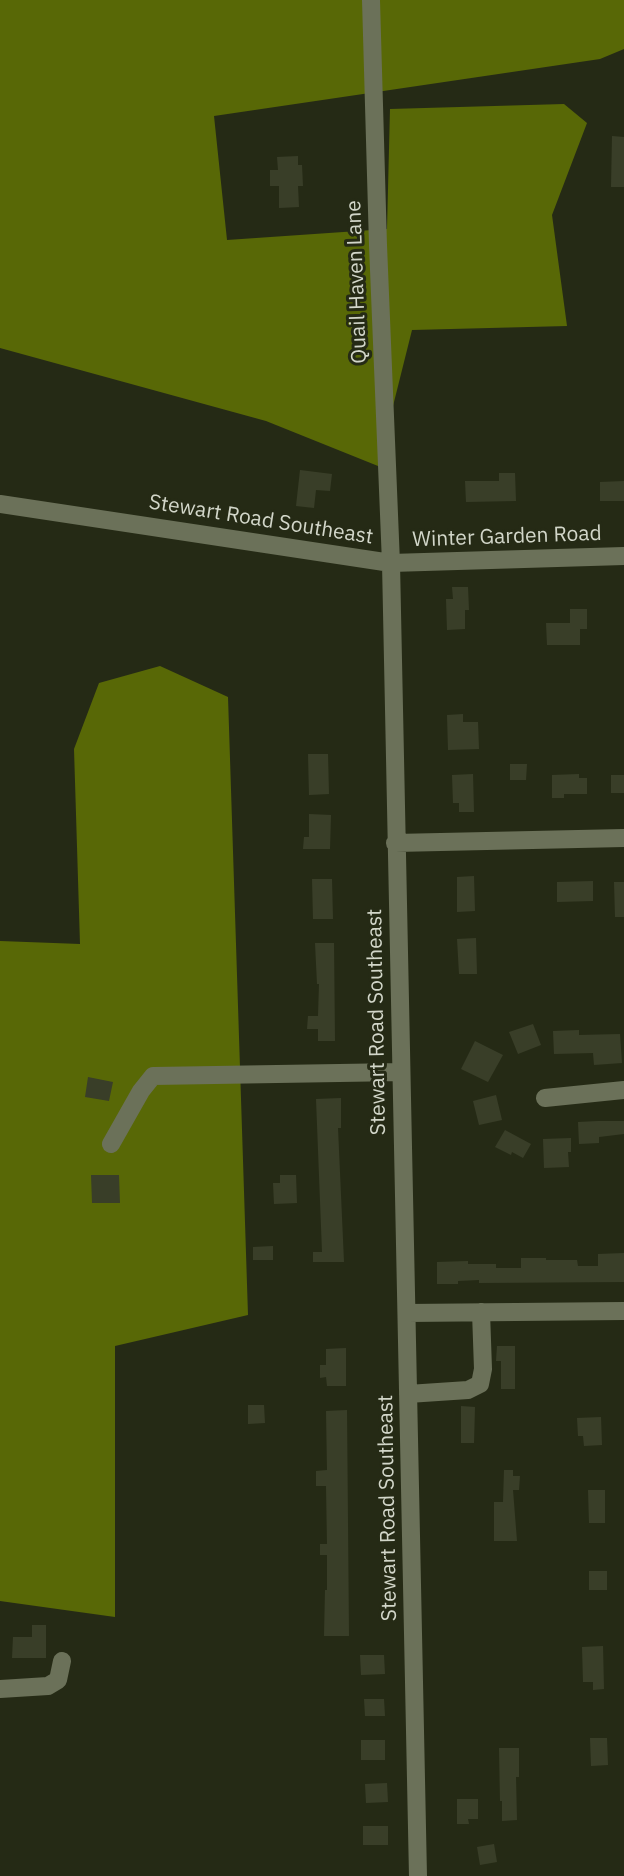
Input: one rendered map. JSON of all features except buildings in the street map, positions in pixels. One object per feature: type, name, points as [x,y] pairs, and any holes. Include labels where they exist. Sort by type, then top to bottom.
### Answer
[{"type":"street","name":"Quail Haven Lane","points":[[371,0],[391,563]]},
{"type":"street","name":"Stewart Road Southeast","points":[[0,504],[391,563],[418,1876]]},
{"type":"street","name":"Winter Garden Road","points":[[391,563],[624,556]]},
{"type":"street","points":[[396,843],[624,838]]},
{"type":"street","points":[[111,1144],[141,1091],[153,1076],[401,1072]]},
{"type":"street","points":[[545,1098],[624,1090]]},
{"type":"street","points":[[407,1313],[624,1311]]},
{"type":"street","points":[[408,1394],[468,1390],[480,1384],[483,1378],[484,1363],[481,1312]]},
{"type":"street","points":[[0,1689],[48,1686],[58,1680],[62,1661]]},
{"type":"green space","points":[[0,0],[624,0],[624,49],[600,59],[214,116],[227,240],[387,229],[390,109],[564,104],[587,123],[552,215],[567,326],[412,330],[378,466],[266,421],[0,348]]},
{"type":"green space","points":[[160,666],[228,697],[248,1315],[115,1346],[115,1617],[0,1601],[0,941],[80,944],[74,749],[99,683]]}]
